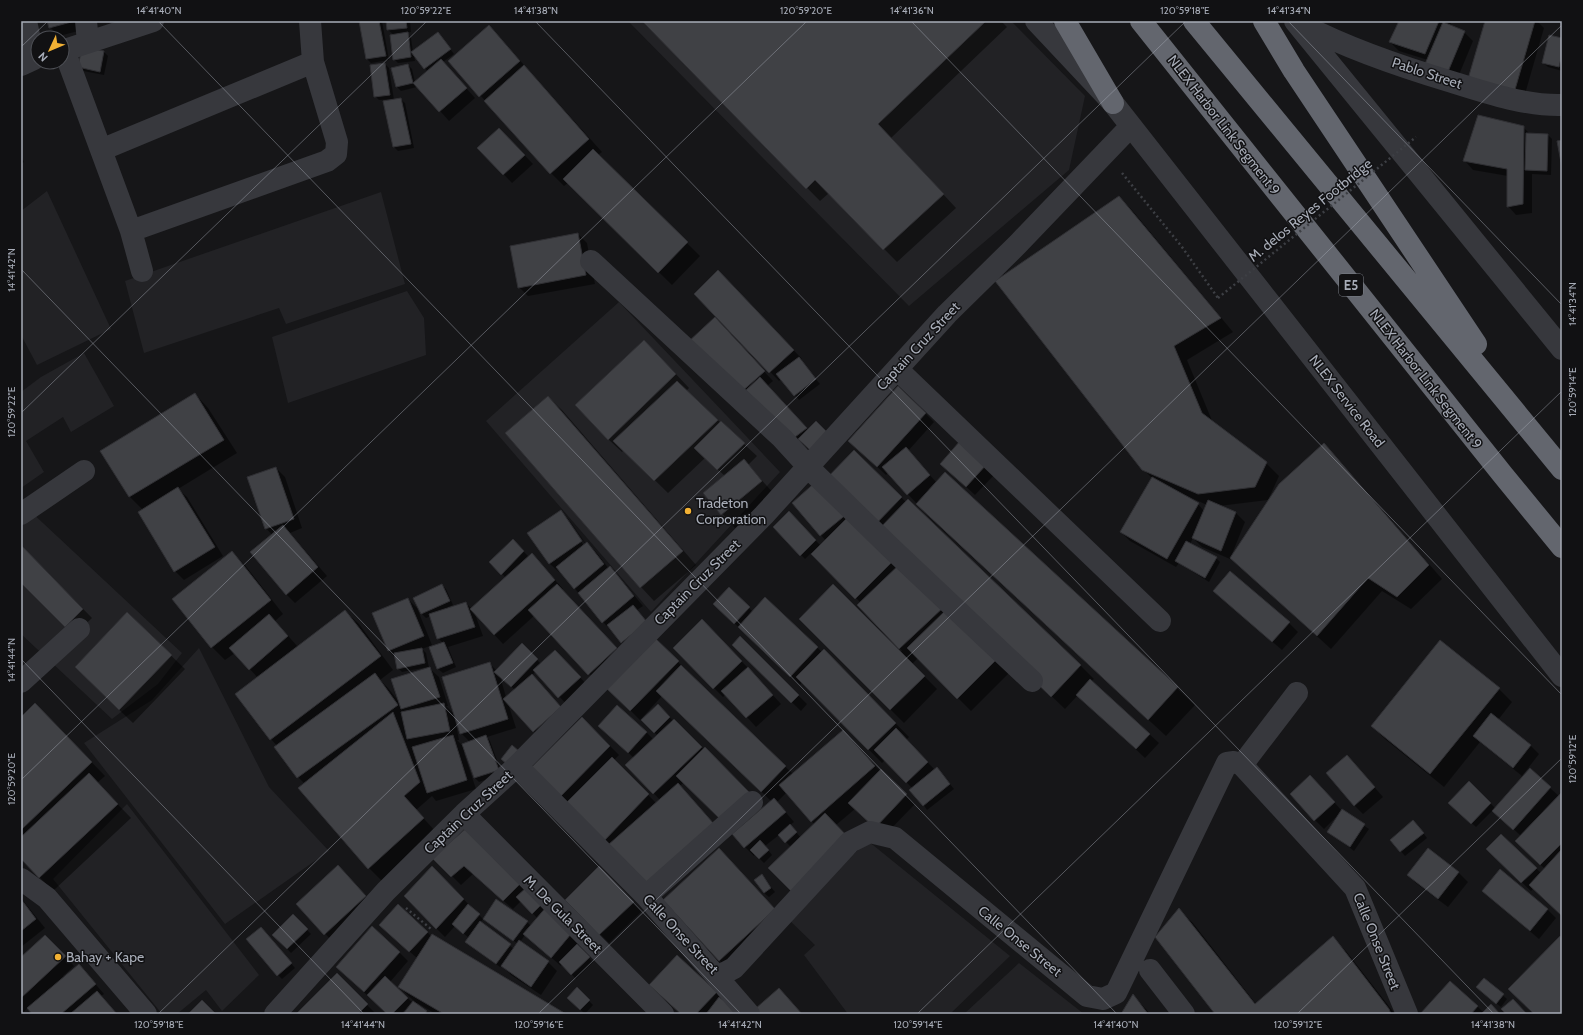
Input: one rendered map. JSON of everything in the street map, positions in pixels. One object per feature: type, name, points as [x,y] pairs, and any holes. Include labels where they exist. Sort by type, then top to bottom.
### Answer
[{"type":"highway","points":[[1065,21],[1113,103]]},
{"type":"highway","name":"NLEX Harbor Link Segment 9","points":[[1142,21],[1498,469],[1562,547]]},
{"type":"highway","points":[[1194,21],[1562,469]]},
{"type":"highway","points":[[1264,21],[1294,71],[1544,446]]},
{"type":"street","points":[[26,21],[30,53]]},
{"type":"street","points":[[70,45],[87,32],[153,21]]},
{"type":"street","points":[[130,231],[327,161],[336,154],[337,142],[313,62],[310,21]]},
{"type":"street","points":[[1036,21],[1113,103],[1131,126]]},
{"type":"street","points":[[1296,22],[1562,349]]},
{"type":"street","name":"Pablo Street","points":[[1296,22],[1328,38],[1420,72],[1496,96],[1552,105],[1562,105]]},
{"type":"street","points":[[101,150],[313,62]]},
{"type":"street","points":[[70,68],[130,231],[142,271]]},
{"type":"street","name":"Captain Cruz Street","points":[[275,1014],[386,891],[464,814],[517,766],[764,515],[947,314],[1018,244],[1131,126]]},
{"type":"street","name":"NLEX Service Road","points":[[1131,126],[1562,676]]},
{"type":"street","points":[[591,261],[782,438],[808,467],[892,549],[1032,681]]},
{"type":"street","points":[[897,369],[1160,621]]},
{"type":"street","points":[[21,514],[84,471]]},
{"type":"street","points":[[21,682],[79,629]]},
{"type":"street","points":[[1242,765],[1297,693]]},
{"type":"street","name":"Calle Onse Street","points":[[517,766],[646,896],[717,977],[734,968],[850,842],[870,832],[895,838],[1087,996],[1103,999],[1116,993],[1227,763],[1234,762],[1242,765],[1356,888],[1407,1014]]},
{"type":"street","points":[[646,896],[752,802]]},
{"type":"street","name":"M. De Gula Street","points":[[464,814],[662,1014]]},
{"type":"street","points":[[21,879],[47,898],[146,1014]]},
{"type":"street","points":[[1150,970],[1184,1014]]},
{"type":"street","points":[[717,977],[749,1014]]},
{"type":"path","name":"M. delos Reyes Footbridge","points":[[1106,152],[1182,247],[1218,298],[1416,137]]},
{"type":"path","points":[[386,891],[431,929]]},
{"type":"shaded area","points":[[628,21],[1011,21],[1085,96],[1069,170],[909,306]]},
{"type":"shaded area","points":[[47,191],[111,329],[37,365],[21,335],[21,211]]},
{"type":"shaded area","points":[[381,192],[405,284],[286,324],[279,308],[144,353],[125,281]]},
{"type":"shaded area","points":[[407,291],[424,318],[426,355],[288,403],[272,337]]},
{"type":"shaded area","points":[[619,302],[780,472],[651,612],[486,421]]},
{"type":"shaded area","points":[[84,353],[114,406],[71,432],[63,417],[26,441],[44,472],[21,488],[21,392],[41,377]]},
{"type":"shaded area","points":[[28,509],[182,653],[158,684],[112,719],[21,634],[21,515]]},
{"type":"shaded area","points":[[199,648],[269,787],[329,851],[225,924],[84,743],[152,700]]},
{"type":"shaded area","points":[[127,804],[259,975],[222,1011],[206,990],[177,1014],[162,1014],[53,879]]},
{"type":"shaded area","points":[[868,841],[1010,956],[950,1014],[848,1014],[804,955],[815,945],[785,916]]},
{"type":"shaded area","points":[[1019,963],[1084,1014],[964,1014]]},
{"type":"building","points":[[47,21],[75,21],[49,28]]},
{"type":"building","points":[[359,21],[379,21],[386,56],[366,59]]},
{"type":"building","points":[[386,21],[406,21],[407,28],[387,30]]},
{"type":"building","points":[[642,21],[986,21],[878,124],[944,194],[883,250],[815,180],[806,189]]},
{"type":"building","points":[[1399,21],[1439,21],[1425,54],[1389,42]]},
{"type":"building","points":[[1485,21],[1535,21],[1514,93],[1468,79]]},
{"type":"building","points":[[1443,22],[1465,31],[1447,74],[1425,64]]},
{"type":"building","points":[[489,25],[520,61],[479,97],[448,61]]},
{"type":"building","points":[[408,32],[411,57],[393,60],[390,35]]},
{"type":"building","points":[[438,32],[451,49],[424,69],[411,52]]},
{"type":"building","points":[[1549,35],[1562,38],[1562,54],[1559,67],[1542,63]]},
{"type":"building","points":[[82,47],[104,51],[100,72],[78,67]]},
{"type":"building","points":[[441,59],[467,88],[439,112],[413,83]]},
{"type":"building","points":[[385,63],[390,95],[374,97],[370,65]]},
{"type":"building","points":[[408,64],[413,83],[396,87],[391,68]]},
{"type":"building","points":[[524,65],[589,139],[550,174],[484,101]]},
{"type":"building","points":[[401,98],[411,144],[393,147],[383,101]]},
{"type":"building","points":[[1478,115],[1524,126],[1523,204],[1507,207],[1507,169],[1463,161]]},
{"type":"building","points":[[499,128],[525,155],[503,175],[477,148]]},
{"type":"building","points":[[1526,133],[1548,134],[1547,171],[1525,170]]},
{"type":"building","points":[[1562,140],[1562,168],[1557,141]]},
{"type":"building","points":[[593,149],[688,242],[658,273],[563,179]]},
{"type":"building","points":[[1119,196],[1221,318],[1174,346],[1202,413],[1267,462],[1255,487],[1198,494],[1142,470],[995,281]]},
{"type":"building","points":[[578,233],[586,275],[518,288],[510,246]]},
{"type":"building","points":[[718,270],[794,350],[769,373],[694,294]]},
{"type":"building","points":[[715,317],[765,371],[739,394],[687,343]]},
{"type":"building","points":[[644,340],[676,374],[608,440],[575,405]]},
{"type":"building","points":[[799,357],[816,379],[794,396],[776,374]]},
{"type":"building","points":[[760,377],[807,428],[791,440],[746,390]]},
{"type":"building","points":[[677,381],[718,420],[654,481],[613,441]]},
{"type":"building","points":[[898,386],[926,413],[877,467],[848,441]]},
{"type":"building","points":[[195,393],[224,440],[129,497],[100,451]]},
{"type":"building","points":[[548,396],[683,551],[640,588],[505,433]]},
{"type":"building","points":[[721,421],[745,443],[717,470],[694,448]]},
{"type":"building","points":[[816,421],[827,432],[810,450],[798,439]]},
{"type":"building","points":[[960,441],[987,464],[966,487],[940,464]]},
{"type":"building","points":[[1324,443],[1429,565],[1397,597],[1368,578],[1317,636],[1230,558],[1279,484]]},
{"type":"building","points":[[906,447],[930,475],[907,495],[882,467]]},
{"type":"building","points":[[854,450],[902,497],[872,528],[824,481]]},
{"type":"building","points":[[744,459],[762,481],[721,515],[703,493]]},
{"type":"building","points":[[276,467],[294,519],[265,529],[247,477]]},
{"type":"building","points":[[945,472],[1178,687],[1148,720],[916,504]]},
{"type":"building","points":[[1152,477],[1199,503],[1167,559],[1120,532]]},
{"type":"building","points":[[819,479],[848,513],[820,536],[792,503]]},
{"type":"building","points":[[178,487],[215,547],[174,572],[138,512]]},
{"type":"building","points":[[908,499],[1081,665],[1051,697],[878,530]]},
{"type":"building","points":[[1208,500],[1236,512],[1221,551],[1192,538]]},
{"type":"building","points":[[561,510],[582,541],[549,564],[527,533]]},
{"type":"building","points":[[789,511],[816,540],[800,556],[773,527]]},
{"type":"building","points":[[852,513],[896,558],[855,599],[811,554]]},
{"type":"building","points":[[283,525],[318,567],[286,595],[250,552]]},
{"type":"building","points":[[513,539],[524,551],[501,575],[489,562]]},
{"type":"building","points":[[1186,541],[1217,557],[1205,578],[1175,561]]},
{"type":"building","points":[[587,542],[604,564],[574,589],[556,567]]},
{"type":"building","points":[[21,545],[83,609],[65,627],[21,583]]},
{"type":"building","points":[[232,551],[271,600],[211,648],[172,599]]},
{"type":"building","points":[[532,553],[555,580],[494,635],[470,609]]},
{"type":"building","points":[[903,561],[946,605],[899,649],[857,605]]},
{"type":"building","points":[[610,566],[634,596],[602,623],[578,593]]},
{"type":"building","points":[[1230,571],[1290,622],[1272,642],[1213,591]]},
{"type":"building","points":[[442,584],[450,601],[421,614],[413,598]]},
{"type":"building","points":[[557,584],[617,648],[588,675],[528,610]]},
{"type":"building","points":[[833,584],[925,676],[890,710],[799,619]]},
{"type":"building","points":[[729,587],[750,607],[734,624],[713,604]]},
{"type":"building","points":[[765,597],[818,647],[790,677],[738,627]]},
{"type":"building","points":[[408,598],[424,636],[388,651],[372,613]]},
{"type":"building","points":[[466,602],[475,627],[437,639],[429,614]]},
{"type":"building","points":[[633,605],[647,622],[621,643],[607,625]]},
{"type":"building","points":[[949,607],[999,657],[957,699],[907,648]]},
{"type":"building","points":[[345,610],[381,656],[270,740],[235,694]]},
{"type":"building","points":[[127,612],[172,655],[119,710],[75,667]]},
{"type":"building","points":[[269,614],[288,636],[249,670],[229,648]]},
{"type":"building","points":[[702,619],[742,661],[713,689],[673,648]]},
{"type":"building","points":[[740,636],[799,695],[791,703],[732,645]]},
{"type":"building","points":[[654,637],[679,661],[630,711],[605,687]]},
{"type":"building","points":[[1440,640],[1500,688],[1430,774],[1371,726]]},
{"type":"building","points":[[444,642],[453,663],[437,669],[429,647]]},
{"type":"building","points":[[522,643],[538,659],[511,687],[494,672]]},
{"type":"building","points":[[422,648],[425,663],[397,669],[394,653]]},
{"type":"building","points":[[824,649],[896,723],[868,750],[796,677]]},
{"type":"building","points":[[555,650],[581,677],[558,698],[533,670]]},
{"type":"building","points":[[490,662],[508,719],[460,734],[442,677]]},
{"type":"building","points":[[681,665],[786,766],[761,792],[656,691]]},
{"type":"building","points":[[430,667],[440,697],[401,709],[391,679]]},
{"type":"building","points":[[748,667],[773,695],[746,718],[721,691]]},
{"type":"building","points":[[375,673],[398,705],[297,778],[274,747]]},
{"type":"building","points":[[532,674],[561,707],[533,732],[503,699]]},
{"type":"building","points":[[1090,679],[1150,734],[1136,749],[1076,695]]},
{"type":"building","points":[[35,703],[92,762],[21,830],[21,717]]},
{"type":"building","points":[[444,703],[450,731],[407,739],[401,712]]},
{"type":"building","points":[[658,704],[670,717],[654,733],[641,720]]},
{"type":"building","points":[[617,705],[647,732],[628,753],[598,726]]},
{"type":"building","points":[[393,712],[420,782],[404,796],[424,818],[368,869],[298,788]]},
{"type":"building","points":[[1491,713],[1531,745],[1513,768],[1473,736]]},
{"type":"building","points":[[582,717],[610,746],[558,799],[529,770]]},
{"type":"building","points":[[674,719],[702,747],[653,794],[625,765]]},
{"type":"building","points":[[896,728],[928,762],[906,783],[874,750]]},
{"type":"building","points":[[843,730],[875,766],[811,822],[779,785]]},
{"type":"building","points":[[453,735],[467,780],[427,793],[412,747]]},
{"type":"building","points":[[486,735],[499,770],[474,778],[462,744]]},
{"type":"building","points":[[512,745],[520,752],[509,766],[501,759]]},
{"type":"building","points":[[705,747],[751,794],[723,822],[676,776]]},
{"type":"building","points":[[1347,755],[1375,787],[1354,806],[1326,773]]},
{"type":"building","points":[[612,757],[649,794],[602,843],[564,805]]},
{"type":"building","points":[[937,767],[950,784],[923,806],[909,790]]},
{"type":"building","points":[[1530,768],[1551,787],[1513,830],[1492,811]]},
{"type":"building","points":[[881,769],[907,794],[875,828],[848,803]]},
{"type":"building","points":[[89,773],[118,804],[39,878],[21,859],[21,837]]},
{"type":"building","points":[[1310,775],[1335,802],[1314,821],[1290,794]]},
{"type":"building","points":[[1469,781],[1491,803],[1471,824],[1448,803]]},
{"type":"building","points":[[678,783],[714,824],[644,886],[608,845]]},
{"type":"building","points":[[1562,792],[1562,843],[1540,865],[1515,841]]},
{"type":"building","points":[[774,798],[786,812],[744,848],[732,834]]},
{"type":"building","points":[[1342,809],[1365,824],[1350,847],[1327,832]]},
{"type":"building","points":[[825,813],[848,837],[791,891],[768,868]]},
{"type":"building","points":[[1413,820],[1424,833],[1400,852],[1390,840]]},
{"type":"building","points":[[790,824],[797,832],[785,843],[778,835]]},
{"type":"building","points":[[470,825],[525,879],[503,901],[464,866],[451,877],[432,858]]},
{"type":"building","points":[[1501,834],[1537,868],[1521,883],[1486,849]]},
{"type":"building","points":[[760,840],[769,850],[759,859],[750,850]]},
{"type":"building","points":[[719,848],[775,909],[719,961],[663,900]]},
{"type":"building","points":[[1428,848],[1459,872],[1438,899],[1407,875]]},
{"type":"building","points":[[1562,849],[1562,916],[1529,885]]},
{"type":"building","points":[[338,865],[366,896],[324,935],[296,904]]},
{"type":"building","points":[[432,866],[464,899],[436,929],[404,896]]},
{"type":"building","points":[[599,866],[634,902],[599,935],[565,900]]},
{"type":"building","points":[[1500,869],[1548,909],[1530,931],[1482,891]]},
{"type":"building","points":[[762,874],[771,888],[764,893],[754,880]]},
{"type":"building","points":[[528,886],[543,903],[532,914],[516,897]]},
{"type":"building","points":[[21,899],[36,919],[21,931]]},
{"type":"building","points":[[496,899],[528,921],[513,941],[483,919]]},
{"type":"building","points":[[398,904],[428,932],[409,952],[379,925]]},
{"type":"building","points":[[468,904],[480,914],[463,934],[452,924]]},
{"type":"building","points":[[548,905],[576,928],[551,958],[523,934]]},
{"type":"building","points":[[1179,908],[1255,1004],[1333,936],[1389,1009],[1391,1014],[1215,1014],[1155,937]]},
{"type":"building","points":[[293,914],[308,929],[287,949],[272,935]]},
{"type":"building","points":[[480,921],[511,944],[496,964],[465,942]]},
{"type":"building","points":[[372,926],[400,952],[364,992],[336,967]]},
{"type":"building","points":[[261,927],[292,963],[277,976],[246,939]]},
{"type":"building","points":[[432,934],[566,1014],[444,1014],[398,987]]},
{"type":"building","points":[[45,935],[66,956],[21,998],[21,957]]},
{"type":"building","points":[[1560,936],[1562,939],[1562,1014],[1534,1014],[1508,989]]},
{"type":"building","points":[[519,940],[549,961],[531,987],[501,966]]},
{"type":"building","points":[[577,944],[590,957],[571,975],[559,962]]},
{"type":"building","points":[[677,955],[717,992],[696,1014],[681,1014],[649,985]]},
{"type":"building","points":[[79,964],[96,984],[61,1014],[32,1014],[27,1008]]},
{"type":"building","points":[[337,973],[368,1004],[358,1014],[296,1014]]},
{"type":"building","points":[[385,976],[408,998],[392,1014],[387,1014],[367,995]]},
{"type":"building","points":[[1484,978],[1504,994],[1496,1004],[1476,987]]},
{"type":"building","points":[[1450,981],[1478,1006],[1471,1014],[1420,1014]]},
{"type":"building","points":[[577,987],[590,1000],[580,1010],[567,998]]},
{"type":"building","points":[[779,988],[802,1014],[759,1014],[755,1009]]},
{"type":"building","points":[[97,991],[117,1014],[70,1014]]},
{"type":"building","points":[[1133,994],[1148,1014],[1121,1014]]},
{"type":"building","points":[[719,997],[742,1014],[706,1014]]},
{"type":"building","points":[[1513,999],[1527,1014],[1506,1014],[1501,1009]]},
{"type":"building","points":[[202,1000],[216,1014],[188,1014]]},
{"type":"building","points":[[413,1001],[427,1011],[425,1014],[403,1014]]},
{"type":"building","points":[[1491,1004],[1500,1014],[1481,1014]]},
{"type":"place","name":"Tradeton Corporation","points":[[688,511]]},
{"type":"place","name":"Bahay + Kape","points":[[58,957]]}]
